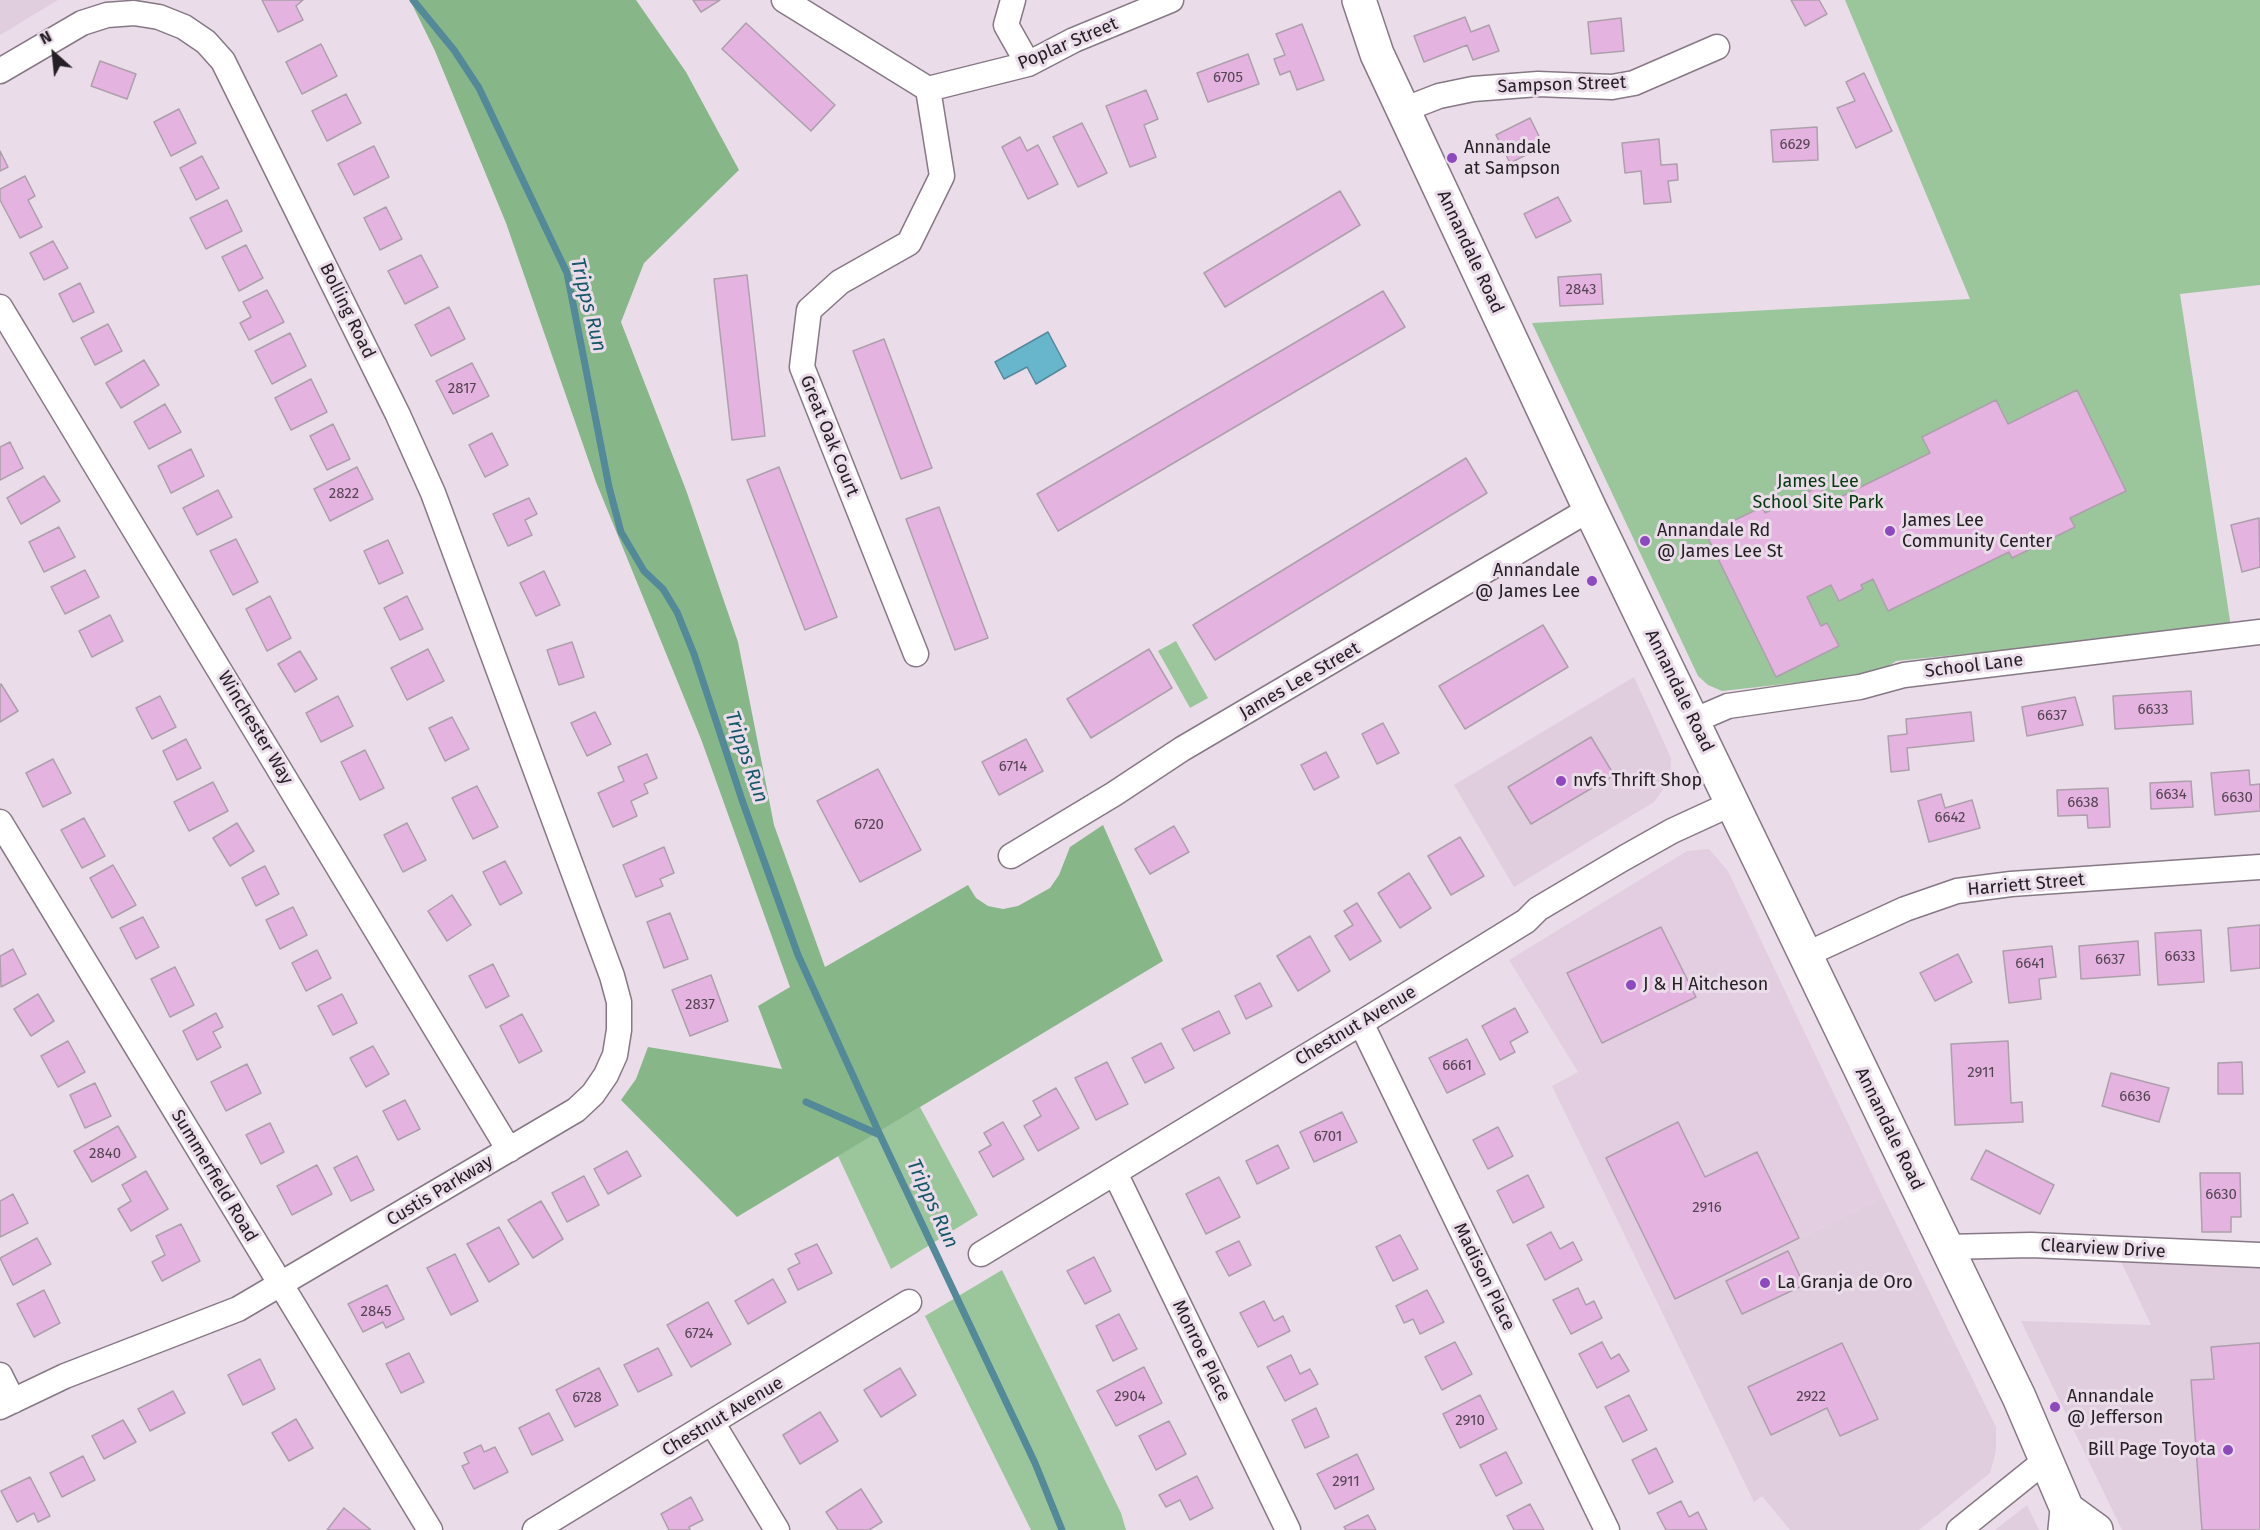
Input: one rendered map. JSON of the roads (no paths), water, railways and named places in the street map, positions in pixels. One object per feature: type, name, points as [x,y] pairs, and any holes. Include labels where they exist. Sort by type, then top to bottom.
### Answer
[{"type":"main road","name":"Annandale Road","points":[[1359,0],[1377,54],[1590,509],[1694,721],[2046,1460],[2066,1520],[2096,1530]]},
{"type":"street","points":[[784,0],[928,89]]},
{"type":"street","points":[[1013,0],[1006,25],[1028,64]]},
{"type":"street","name":"Poplar Street","points":[[928,89],[1028,64],[1074,40],[1171,0]]},
{"type":"street","name":"Bolling Road","points":[[0,71],[82,23],[107,15],[134,14],[159,17],[184,27],[206,42],[224,61],[433,493],[547,802]]},
{"type":"street","name":"Sampson Street","points":[[1403,110],[1439,96],[1473,89],[1538,84],[1612,87],[1634,83],[1717,48]]},
{"type":"street","name":"Great Oak Court","points":[[916,654],[802,367],[810,310],[840,282],[909,243],[942,176],[928,89]]},
{"type":"street","name":"Winchester Way","points":[[0,307],[509,1150]]},
{"type":"street","name":"James Lee Street","points":[[1011,856],[1114,794],[1182,749],[1590,509]]},
{"type":"street","name":"School Lane","points":[[1694,721],[1728,706],[1860,687],[1904,675],[2260,632]]},
{"type":"street","name":"Custis Parkway","points":[[6,1404],[65,1376],[238,1309],[576,1110],[593,1094],[606,1075],[615,1055],[619,1030],[619,1002],[612,976],[547,802]]},
{"type":"street","name":"Chestnut Avenue","points":[[981,1254],[1526,921],[1538,909],[1624,858],[1732,803]]},
{"type":"street","name":"Summerfield Road","points":[[0,822],[430,1530]]},
{"type":"street","name":"Harriett Street","points":[[1805,955],[1905,909],[1957,891],[2011,884],[2260,867]]},
{"type":"street","name":"Madison Place","points":[[1361,1023],[1607,1530]]},
{"type":"street","name":"Monroe Place","points":[[1115,1173],[1288,1530]]},
{"type":"street","name":"Clearview Drive","points":[[1946,1247],[2031,1245],[2260,1255]]},
{"type":"street","name":"Chestnut Avenue","points":[[535,1530],[713,1424],[909,1302]]},
{"type":"street","points":[[0,1375],[6,1404]]},
{"type":"street","points":[[713,1424],[777,1530]]},
{"type":"street","points":[[1959,1530],[2046,1460]]},
{"type":"water","points":[[1048,332],[1066,366],[1036,384],[1027,367],[1004,379],[995,362]]},
{"type":"waterway","name":"Tripps Run","points":[[413,0],[454,50],[479,88],[567,273],[609,487],[621,532],[644,571],[663,589],[677,612],[694,654],[742,800],[798,955],[1035,1463],[1062,1530]]},
{"type":"waterway","points":[[806,1102],[880,1135]]},
{"type":"place","name":"Annandale at Sampson","points":[[1452,158]]},
{"type":"place","name":"James Lee Community Center","points":[[1890,531]]},
{"type":"place","name":"Annandale Rd @ James Lee St","points":[[1645,541]]},
{"type":"place","name":"Annandale @ James Lee","points":[[1592,581]]},
{"type":"place","name":"nvfs Thrift Shop","points":[[1561,781]]},
{"type":"place","name":"J & H Aitcheson","points":[[1631,985]]},
{"type":"place","name":"La Granja de Oro","points":[[1765,1283]]},
{"type":"place","name":"Annandale @ Jefferson","points":[[2055,1407]]},
{"type":"place","name":"Bill Page Toyota","points":[[2228,1450]]},
{"type":"park label","name":"James Lee School Site Park","points":[[1818,492]]}]
